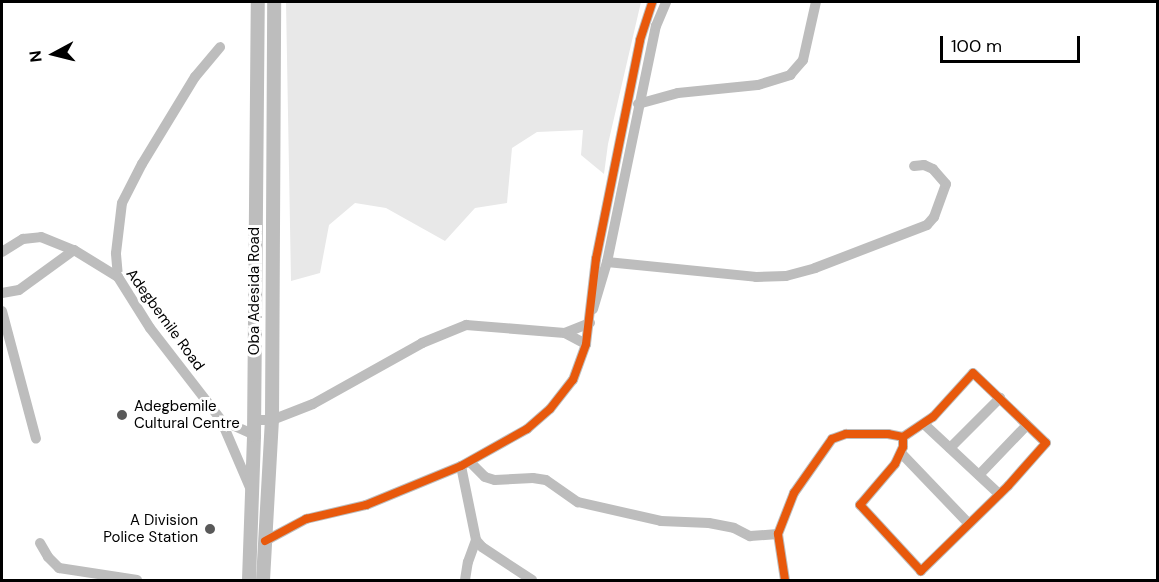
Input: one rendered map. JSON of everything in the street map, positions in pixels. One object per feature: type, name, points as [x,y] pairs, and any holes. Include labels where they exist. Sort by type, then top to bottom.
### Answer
[{"type":"main road","name":"Oba Adesida Road","points":[[249,580],[254,428],[258,2]]},
{"type":"main road","name":"Oba Adesida Road","points":[[263,580],[272,420],[274,2]]},
{"type":"street","points":[[591,318],[590,299],[596,259],[640,40],[652,2]]},
{"type":"street","points":[[265,541],[306,519],[366,505],[466,464],[527,429],[550,409],[573,380],[586,344],[591,318],[608,262],[638,104],[656,26],[666,2]]},
{"type":"street","points":[[638,104],[678,93],[758,85],[790,75],[803,60],[816,2]]},
{"type":"street","points":[[118,277],[116,253],[122,203],[142,164],[195,77],[220,47]]},
{"type":"street","points":[[608,262],[756,277],[786,276],[815,268],[927,225],[934,217],[946,184],[933,168],[914,166]]},
{"type":"street","name":"Adegbemile Road","points":[[2,252],[13,244],[30,237],[49,239],[74,250],[118,277],[150,328],[221,420]]},
{"type":"street","points":[[2,293],[25,286],[74,250]]},
{"type":"street","points":[[2,311],[36,439]]},
{"type":"street","points":[[565,333],[591,318]]},
{"type":"street","points":[[221,420],[254,428],[313,404],[423,343],[455,328],[477,326],[565,333],[586,344]]},
{"type":"street","points":[[785,580],[778,534],[794,493],[832,439],[846,434],[888,434],[903,437],[924,424],[973,374],[1046,443],[999,494],[921,571],[860,504],[895,464],[901,453],[903,437]]},
{"type":"street","points":[[950,448],[1000,398]]},
{"type":"street","points":[[221,420],[252,492]]},
{"type":"street","points":[[924,424],[999,494]]},
{"type":"street","points":[[979,475],[1027,425]]},
{"type":"street","points":[[901,453],[969,524]]},
{"type":"street","points":[[466,464],[485,477],[495,480],[533,478],[546,480],[578,502],[661,521],[708,523],[734,528],[750,536],[778,534]]},
{"type":"street","points":[[465,580],[468,562],[476,540],[466,464]]},
{"type":"street","points":[[476,540],[482,547],[532,580]]},
{"type":"street","points":[[40,543],[48,557],[60,568],[137,580]]},
{"type":"shaded area","points":[[286,2],[641,2],[608,144],[604,174],[581,155],[583,130],[537,132],[512,148],[507,203],[475,208],[445,241],[386,208],[355,203],[329,225],[320,273],[291,281]]},
{"type":"cycle path","points":[[265,541],[306,519],[366,505],[461,466],[527,429],[550,409],[573,380],[586,344],[596,259],[640,40],[652,2]]},
{"type":"cycle path","points":[[785,580],[778,534],[794,493],[832,439],[846,434],[888,434],[903,437],[933,417],[973,373],[1046,443],[1008,486],[921,571],[860,505],[895,464],[903,447],[903,437]]},
{"type":"place","name":"Adegbemile Cultural Centre","points":[[122,415]]},
{"type":"place","name":"A Division Police Station","points":[[210,529]]}]
